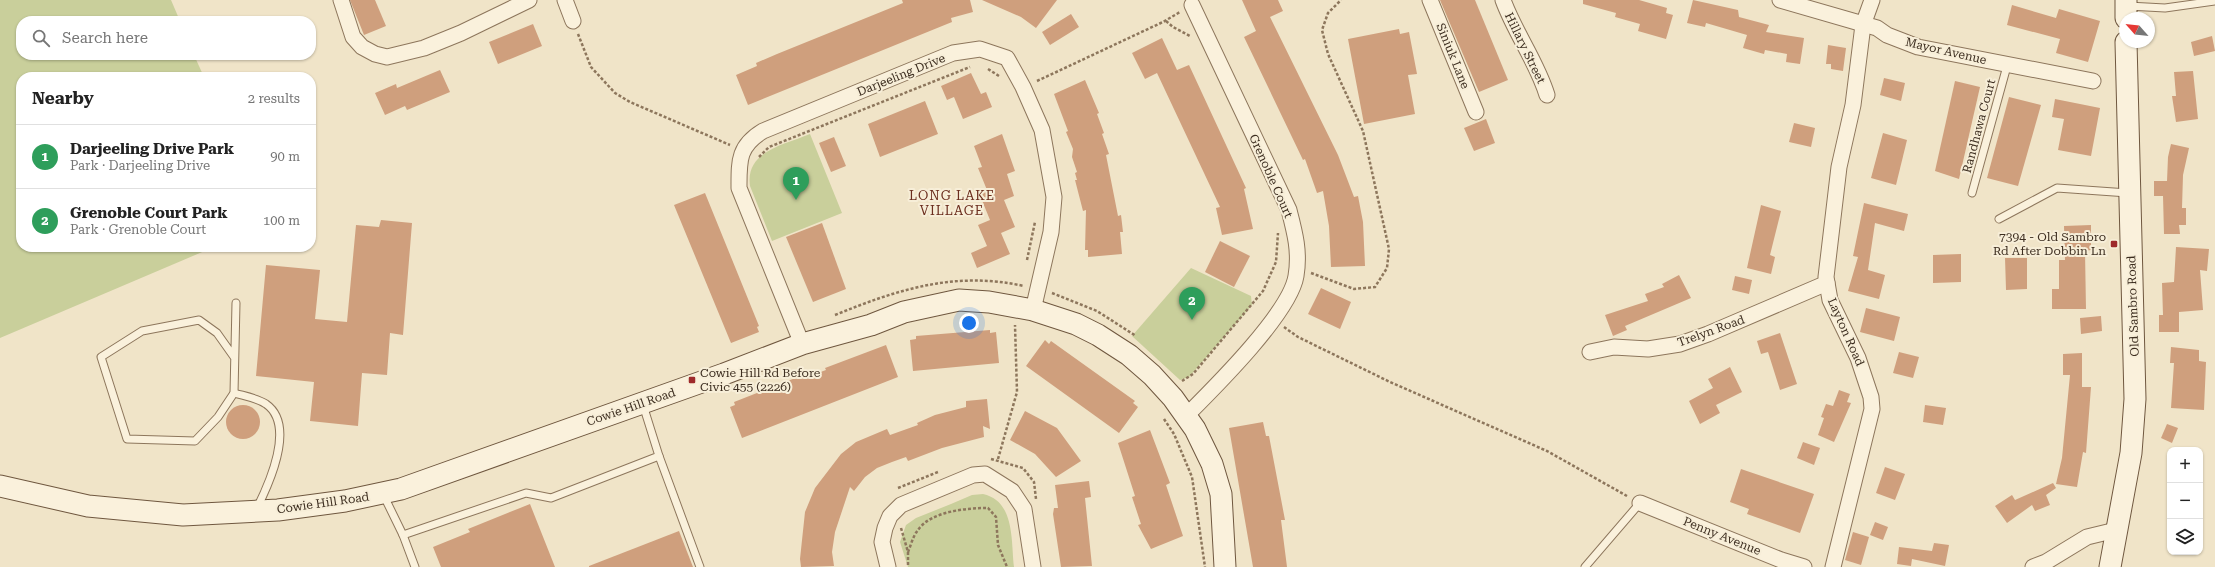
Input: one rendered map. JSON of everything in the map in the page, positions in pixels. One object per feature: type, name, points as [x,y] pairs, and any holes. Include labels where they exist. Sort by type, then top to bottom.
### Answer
[{"type":"street","points":[[341,0],[353,37],[362,47],[375,54],[387,57],[424,48],[461,33],[529,0]]},
{"type":"street","points":[[565,0],[573,21]]},
{"type":"street","name":"Siniuk Lane","points":[[1430,0],[1476,112]]},
{"type":"street","name":"Hillary Street","points":[[1502,0],[1522,43],[1540,73],[1547,95]]},
{"type":"street","name":"Mayor Avenue","points":[[1780,0],[1878,28],[1887,35],[1918,47],[2007,66],[2093,81]]},
{"type":"street","name":"Layton Road","points":[[1833,567],[1872,409],[1867,381],[1830,300],[1827,283],[1839,167],[1853,105],[1863,24],[1872,0]]},
{"type":"street","name":"Grenoble Court","points":[[1186,416],[1232,368],[1280,310],[1296,277],[1298,246],[1289,210],[1192,5]]},
{"type":"street","name":"Old Sambro Road","points":[[2110,567],[2131,453],[2135,398],[2126,48]]},
{"type":"street","name":"Darjeeling Drive","points":[[801,340],[739,188],[739,166],[743,151],[750,138],[763,131],[954,53],[980,49],[1007,58],[1024,87],[1042,130],[1054,197],[1051,232],[1033,310]]},
{"type":"street","name":"Trelyn Road","points":[[1590,352],[1614,347],[1648,349],[1680,344],[1708,334],[1827,283]]},
{"type":"street","name":"Cowie Hill Road","points":[[0,486],[88,506],[136,512],[205,515],[256,510],[278,510],[383,494],[642,403],[801,340],[871,325],[904,312],[959,300],[988,302],[1033,310],[1076,324],[1129,355],[1152,375],[1173,398],[1195,429],[1212,464],[1221,494],[1225,567]]},
{"type":"street","points":[[888,567],[882,542],[884,528],[890,516],[901,504],[973,475],[985,474],[1012,491],[1024,509],[1033,567]]},
{"type":"street","name":"Penny Avenue","points":[[1640,503],[1781,560],[1804,567]]},
{"type":"street","points":[[2033,567],[2046,562],[2087,537],[2116,530]]},
{"type":"lane","points":[[2126,8],[2165,8],[2215,0]]},
{"type":"lane","name":"Randhawa Court","points":[[1972,193],[2007,66]]},
{"type":"lane","points":[[1999,219],[2057,188],[2130,194]]},
{"type":"lane","points":[[234,357],[217,333],[200,320],[142,331],[101,357],[127,439],[195,441],[218,417],[234,393],[236,303]]},
{"type":"lane","points":[[234,393],[267,404],[274,414],[280,431],[279,449],[270,480],[256,510]]},
{"type":"lane","points":[[642,403],[659,456],[700,567]]},
{"type":"lane","points":[[403,535],[526,493],[551,498],[659,456]]},
{"type":"lane","points":[[383,494],[403,535],[415,567]]},
{"type":"lane","points":[[1585,567],[1640,503]]},
{"type":"path","points":[[1309,272],[1354,289],[1375,287],[1387,268],[1389,249],[1363,131],[1328,54],[1322,30],[1328,13],[1341,0]]},
{"type":"path","points":[[1024,87],[1166,21],[1192,5]]},
{"type":"path","points":[[573,21],[591,67],[615,93],[630,102],[743,151]]},
{"type":"path","points":[[1166,21],[1173,27],[1190,36],[1195,42]]},
{"type":"path","points":[[757,159],[769,147],[944,76],[974,66]]},
{"type":"path","points":[[983,67],[1001,78]]},
{"type":"path","points":[[1026,267],[1036,216]]},
{"type":"path","points":[[1181,382],[1193,374],[1263,291],[1276,262],[1278,229]]},
{"type":"path","points":[[1022,286],[1023,280]]},
{"type":"path","points":[[1287,320],[1284,326],[1298,337],[1390,382],[1547,451],[1640,503]]},
{"type":"path","points":[[998,459],[1017,392],[1015,322]]},
{"type":"path","points":[[1161,415],[1174,434],[1192,476],[1205,567]]},
{"type":"path","points":[[908,567],[908,552],[915,534],[925,523],[946,514],[983,508],[992,510],[996,517],[998,545],[1007,567]]},
{"type":"green space","points":[[0,0],[171,0],[178,16],[16,16],[16,60],[196,60],[202,72],[16,72],[16,252],[202,252],[0,338]]},
{"type":"green space","points":[[810,134],[842,213],[772,241],[750,186],[750,174],[760,157],[768,151]]},
{"type":"green space","points":[[1191,268],[1251,296],[1252,305],[1189,377],[1180,380],[1132,336]]},
{"type":"green space","points":[[983,494],[993,498],[1001,505],[1006,513],[1011,534],[1014,567],[908,567],[900,542],[906,525],[916,518],[972,495]]},
{"type":"building","points":[[350,0],[375,0],[386,26],[364,35]]},
{"type":"building","points":[[902,0],[970,0],[973,12],[951,18],[952,22],[748,105],[736,75],[757,66],[756,63],[903,3]]},
{"type":"building","points":[[982,0],[1057,0],[1036,28],[1021,17]]},
{"type":"building","points":[[1242,0],[1278,0],[1283,11],[1270,17],[1338,155],[1354,197],[1358,196],[1363,222],[1365,266],[1331,267],[1329,226],[1323,191],[1317,193],[1305,159],[1303,160],[1244,37],[1256,31]]},
{"type":"building","points":[[1440,0],[1475,0],[1508,80],[1479,92]]},
{"type":"building","points":[[1583,0],[1639,0],[1667,8],[1666,13],[1673,15],[1666,39],[1638,31],[1640,24],[1615,17],[1616,13],[1583,4]]},
{"type":"building","points":[[1693,0],[1738,10],[1739,17],[1769,25],[1766,32],[1804,38],[1800,64],[1786,62],[1787,54],[1765,50],[1764,54],[1743,48],[1747,35],[1706,23],[1705,27],[1687,23]]},
{"type":"building","points":[[2012,5],[2056,18],[2059,9],[2100,21],[2088,62],[2056,53],[2060,39],[2007,25]]},
{"type":"building","points":[[1071,14],[1079,27],[1050,45],[1042,32]]},
{"type":"building","points":[[533,24],[542,46],[498,64],[489,42]]},
{"type":"building","points":[[1399,29],[1400,34],[1409,32],[1417,74],[1408,75],[1415,114],[1364,124],[1348,39]]},
{"type":"building","points":[[2212,36],[2215,51],[2194,56],[2191,42]]},
{"type":"building","points":[[1162,38],[1177,70],[1189,65],[1246,188],[1244,189],[1253,229],[1222,235],[1216,208],[1220,207],[1157,73],[1145,79],[1132,53]]},
{"type":"building","points":[[1828,45],[1846,48],[1843,71],[1831,69],[1831,64],[1826,64]]},
{"type":"building","points":[[440,70],[450,92],[407,110],[405,106],[385,115],[375,93],[396,84],[397,88]]},
{"type":"building","points":[[2193,71],[2198,119],[2176,122],[2172,96],[2176,96],[2174,72]]},
{"type":"building","points":[[971,73],[981,94],[986,92],[992,107],[963,119],[954,97],[947,100],[941,86]]},
{"type":"building","points":[[1884,78],[1905,83],[1901,101],[1880,95]]},
{"type":"building","points":[[1085,80],[1099,113],[1097,114],[1104,133],[1102,134],[1109,154],[1106,155],[1118,216],[1121,215],[1123,232],[1120,232],[1122,254],[1088,257],[1088,250],[1085,250],[1086,210],[1083,211],[1075,180],[1077,180],[1075,173],[1077,172],[1072,157],[1073,149],[1054,94]]},
{"type":"building","points":[[1955,81],[1980,87],[1959,179],[1935,171]]},
{"type":"building","points":[[2009,97],[2041,105],[2018,186],[1987,178]]},
{"type":"building","points":[[2055,99],[2100,108],[2091,156],[2058,150],[2064,119],[2052,117]]},
{"type":"building","points":[[925,101],[938,134],[880,157],[868,124]]},
{"type":"building","points":[[1486,119],[1495,143],[1474,151],[1464,128]]},
{"type":"building","points":[[1794,123],[1815,128],[1811,147],[1789,142]]},
{"type":"building","points":[[1883,133],[1907,140],[1896,185],[1871,178]]},
{"type":"building","points":[[1002,134],[1015,171],[1007,174],[1014,196],[1004,200],[1015,227],[1001,233],[1010,254],[977,268],[971,253],[987,246],[978,225],[990,220],[979,193],[987,190],[978,168],[982,167],[974,146]]},
{"type":"building","points":[[834,137],[846,166],[831,172],[819,143]]},
{"type":"building","points":[[2171,144],[2189,148],[2183,175],[2182,208],[2186,208],[2186,225],[2179,225],[2180,234],[2164,234],[2163,196],[2154,196],[2154,181],[2167,181],[2168,157]]},
{"type":"building","points":[[705,193],[759,326],[757,327],[759,332],[731,343],[674,205]]},
{"type":"building","points":[[1864,203],[1908,214],[1904,231],[1875,223],[1868,270],[1885,275],[1879,299],[1848,291],[1858,257],[1853,256]]},
{"type":"building","points":[[1761,205],[1781,211],[1770,255],[1775,257],[1771,274],[1747,268]]},
{"type":"building","points":[[381,220],[412,223],[403,335],[390,333],[387,375],[362,373],[358,426],[310,421],[314,382],[256,376],[266,265],[320,270],[315,319],[347,322],[356,225],[379,227]]},
{"type":"building","points":[[822,223],[846,289],[813,302],[786,237]]},
{"type":"building","points":[[2091,225],[2091,250],[2085,251],[2086,309],[2052,309],[2052,289],[2059,289],[2059,260],[2065,260],[2064,226]]},
{"type":"building","points":[[1220,241],[1250,256],[1234,287],[1205,272]]},
{"type":"building","points":[[2176,247],[2209,249],[2207,271],[2200,270],[2203,310],[2179,312],[2179,332],[2159,332],[2159,315],[2163,315],[2162,283],[2174,282]]},
{"type":"building","points":[[1961,254],[1961,282],[1933,283],[1933,255]]},
{"type":"building","points":[[2005,258],[2027,258],[2027,289],[2006,290]]},
{"type":"building","points":[[1679,275],[1691,298],[1625,326],[1627,330],[1613,336],[1605,315],[1648,301],[1645,294],[1664,287],[1662,284]]},
{"type":"building","points":[[1735,276],[1752,280],[1749,294],[1732,290]]},
{"type":"building","points":[[1321,288],[1351,302],[1340,329],[1308,314]]},
{"type":"building","points":[[1866,308],[1900,317],[1894,341],[1860,332]]},
{"type":"building","points":[[2101,316],[2102,331],[2081,334],[2080,318]]},
{"type":"building","points":[[990,330],[990,333],[996,332],[999,363],[913,371],[910,340],[916,339],[916,336]]},
{"type":"building","points":[[1780,333],[1797,384],[1780,390],[1768,352],[1761,354],[1757,341]]},
{"type":"building","points":[[1045,340],[1049,344],[1051,341],[1135,401],[1133,403],[1138,407],[1119,433],[1026,366]]},
{"type":"building","points":[[886,345],[898,377],[742,438],[730,407],[735,405],[734,402],[803,375],[804,378],[826,370],[825,368]]},
{"type":"building","points":[[2171,347],[2199,350],[2199,361],[2206,362],[2204,410],[2171,408],[2174,363],[2170,363]]},
{"type":"building","points":[[1899,352],[1919,357],[1913,378],[1893,373]]},
{"type":"building","points":[[2082,353],[2082,387],[2091,387],[2086,453],[2083,452],[2077,487],[2056,484],[2062,458],[2070,375],[2063,375],[2063,354]]},
{"type":"building","points":[[1730,367],[1742,392],[1716,405],[1720,413],[1700,424],[1689,401],[1713,388],[1708,379]]},
{"type":"building","points":[[1839,390],[1850,394],[1847,402],[1851,403],[1834,442],[1818,435],[1824,418],[1821,417],[1826,404],[1833,406]]},
{"type":"building","points":[[987,399],[990,429],[983,426],[984,437],[942,448],[908,461],[906,457],[892,462],[877,468],[865,477],[854,491],[850,487],[835,532],[832,552],[834,566],[801,567],[800,559],[805,512],[815,488],[841,454],[856,442],[887,429],[890,435],[918,425],[917,423],[935,415],[966,407],[966,401]]},
{"type":"building","points":[[240,405],[246,405],[250,406],[257,412],[260,422],[259,429],[253,436],[246,439],[240,439],[236,438],[229,432],[226,425],[226,419],[227,415],[233,408]]},
{"type":"building","points":[[1925,405],[1946,408],[1943,425],[1923,422]]},
{"type":"building","points":[[1025,411],[1057,428],[1081,461],[1056,477],[1035,454],[1010,440]]},
{"type":"building","points":[[1263,422],[1266,436],[1269,436],[1285,520],[1281,520],[1287,567],[1253,567],[1229,428]]},
{"type":"building","points":[[2167,424],[2178,428],[2172,443],[2161,438]]},
{"type":"building","points":[[1150,430],[1170,483],[1166,485],[1183,536],[1151,549],[1138,525],[1141,524],[1132,497],[1135,496],[1118,443]]},
{"type":"building","points":[[1803,442],[1820,448],[1814,465],[1797,458]]},
{"type":"building","points":[[1885,467],[1905,474],[1895,500],[1876,493]]},
{"type":"building","points":[[1741,469],[1814,494],[1800,533],[1747,514],[1749,509],[1730,502]]},
{"type":"building","points":[[1089,481],[1091,497],[1085,498],[1092,566],[1061,567],[1053,514],[1054,508],[1058,508],[1055,485]]},
{"type":"building","points":[[2053,483],[2056,488],[2046,495],[2050,505],[2035,511],[2032,505],[2007,523],[1995,506],[2012,495],[2015,500]]},
{"type":"building","points":[[530,504],[555,567],[441,567],[433,547],[470,532],[468,529]]},
{"type":"building","points":[[1875,522],[1888,527],[1883,540],[1870,535]]},
{"type":"building","points":[[679,531],[693,567],[589,567],[589,566]]},
{"type":"building","points":[[1853,532],[1869,537],[1861,565],[1845,560]]},
{"type":"building","points":[[1934,543],[1949,545],[1945,566],[1912,559],[1911,566],[1897,564],[1899,547],[1932,551]]},
{"type":"place","name":"Darjeeling Drive Park","points":[[796,200]]},
{"type":"place","name":"7394 - Old Sambro Rd After Dobbin Ln","points":[[2114,244]]},
{"type":"place","name":"Grenoble Court Park","points":[[1192,320]]},
{"type":"place","name":"Cowie Hill Rd Before Civic 455 (2226)","points":[[692,380]]},
{"type":"district","name":"LONG LAKE VILLAGE","points":[[952,202]]}]
